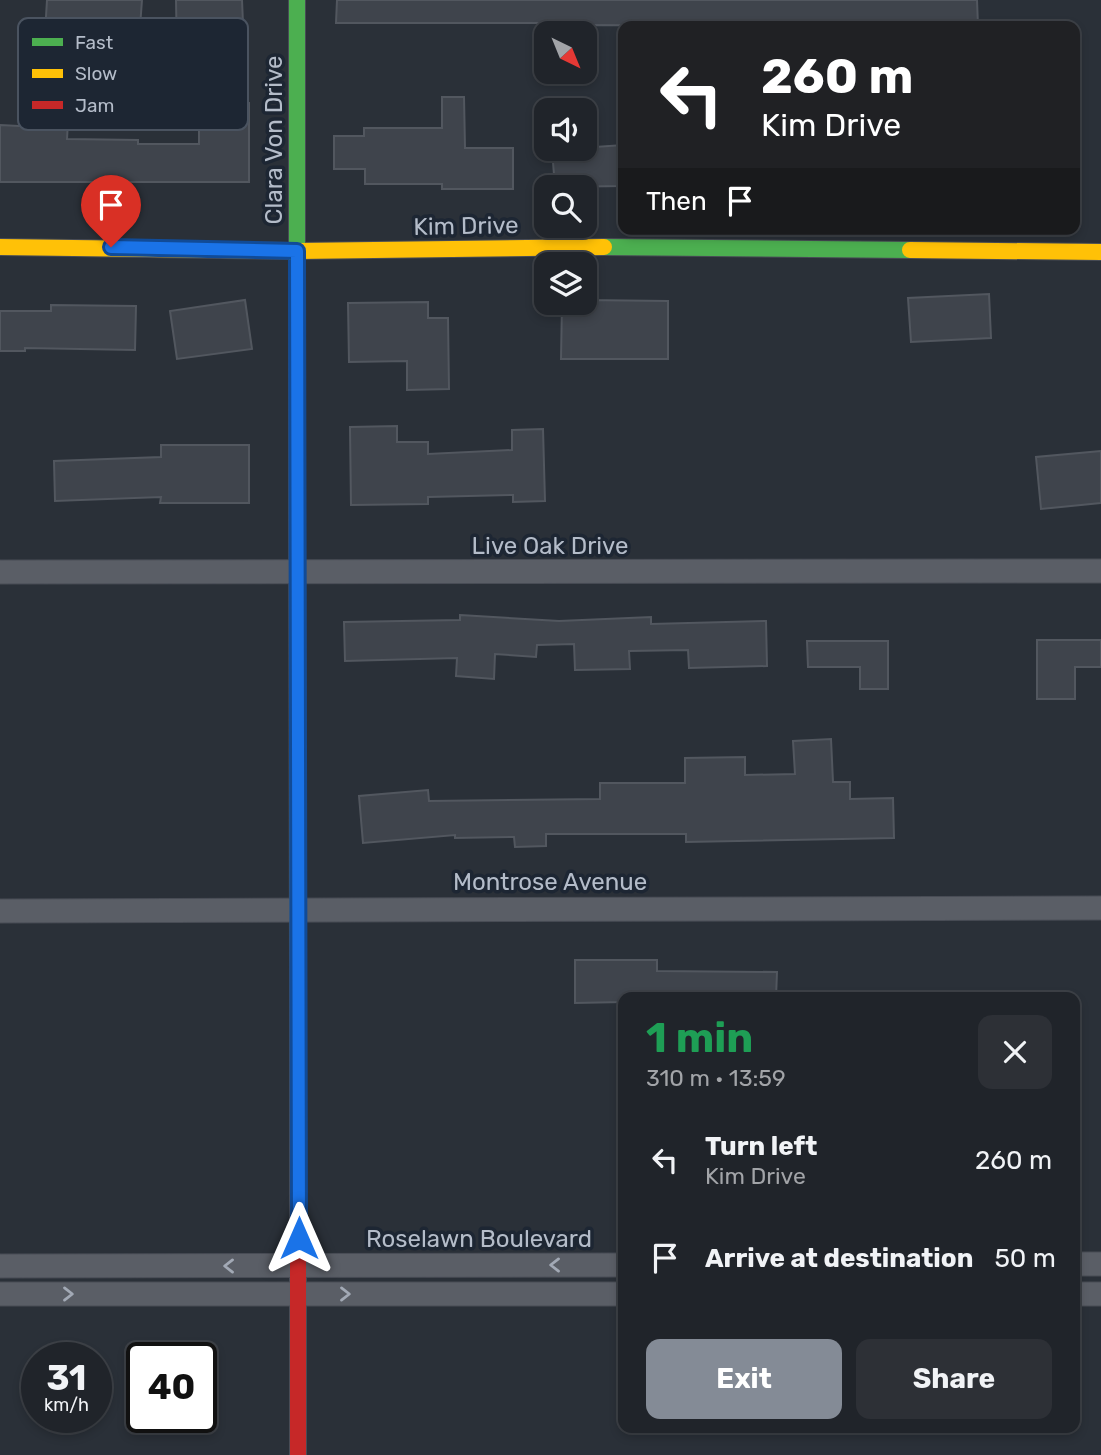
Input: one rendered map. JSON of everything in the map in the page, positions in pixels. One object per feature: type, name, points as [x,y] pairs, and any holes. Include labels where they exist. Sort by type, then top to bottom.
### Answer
[{"type":"street","name":"Clara Von Drive","points":[[297,0],[296,573],[300,909],[298,1455]]},
{"type":"street","name":"Kim Drive","points":[[0,247],[297,251],[586,247],[1101,252]]},
{"type":"street","name":"Live Oak Drive","points":[[0,572],[1101,571]]},
{"type":"street","name":"Montrose Avenue","points":[[0,911],[1101,908]]},
{"type":"street","points":[[594,1265],[594,1294]]},
{"type":"street","name":"Roselawn Boulevard","points":[[0,1266],[618,1265]]},
{"type":"street","points":[[1080,1265],[1101,1265]]},
{"type":"street","points":[[0,1294],[618,1294]]},
{"type":"street","points":[[1080,1294],[1101,1294]]},
{"type":"building","points":[[47,0],[142,0],[141,18],[46,18]]},
{"type":"building","points":[[176,0],[242,0],[243,18],[176,18]]},
{"type":"building","points":[[337,0],[977,0],[978,21],[618,21],[618,25],[597,25],[597,21],[336,23]]},
{"type":"building","points":[[442,97],[464,97],[465,148],[513,148],[513,189],[442,189],[442,184],[365,184],[365,169],[334,169],[334,136],[364,136],[364,128],[442,128]]},
{"type":"building","points":[[249,103],[249,182],[0,182],[0,125],[18,126],[18,130],[68,130],[67,139],[138,140],[138,144],[199,144],[199,130],[248,130]]},
{"type":"building","points":[[618,145],[618,186],[597,186],[597,175],[554,175],[553,161],[597,161],[597,147]]},
{"type":"building","points":[[989,294],[991,338],[911,342],[908,298]]},
{"type":"building","points":[[245,300],[252,349],[177,359],[170,311]]},
{"type":"building","points":[[597,300],[668,301],[668,359],[561,359],[562,315],[597,315]]},
{"type":"building","points":[[428,302],[428,318],[448,318],[449,389],[407,390],[407,361],[349,362],[348,303]]},
{"type":"building","points":[[51,305],[136,306],[135,350],[25,348],[25,351],[0,351],[0,311],[51,311]]},
{"type":"building","points":[[397,426],[397,442],[428,442],[428,454],[512,450],[512,430],[543,429],[545,501],[513,502],[513,495],[428,497],[428,504],[351,505],[350,427]]},
{"type":"building","points":[[161,445],[249,445],[249,503],[160,503],[161,497],[55,501],[54,461],[161,457]]},
{"type":"building","points":[[1101,451],[1101,503],[1041,509],[1036,457]]},
{"type":"building","points":[[460,615],[559,621],[651,617],[651,624],[766,621],[767,666],[689,668],[688,650],[629,651],[630,669],[575,670],[574,644],[537,645],[536,657],[495,654],[494,679],[456,676],[457,658],[345,661],[344,622],[460,620]]},
{"type":"building","points":[[1037,640],[1101,640],[1101,667],[1075,667],[1075,699],[1037,699]]},
{"type":"building","points":[[807,641],[888,641],[888,689],[860,689],[860,667],[808,667]]},
{"type":"building","points":[[831,739],[833,782],[850,782],[850,799],[893,798],[894,838],[686,842],[686,834],[546,834],[546,846],[515,847],[514,837],[455,838],[455,835],[363,843],[359,796],[428,790],[429,801],[600,799],[600,783],[685,783],[685,758],[745,757],[745,775],[795,774],[793,741]]},
{"type":"building","points":[[575,960],[657,960],[657,971],[777,972],[776,992],[618,992],[618,1002],[575,1003]]},
{"type":"traffic: fast","points":[[297,0],[297,519]]},
{"type":"traffic: fast","points":[[604,247],[910,250]]},
{"type":"traffic: slow","points":[[0,247],[297,251],[604,247]]},
{"type":"traffic: slow","points":[[910,250],[1101,252]]},
{"type":"traffic: slow","points":[[297,519],[298,968]]},
{"type":"traffic: jam","points":[[298,968],[298,1455]]},
{"type":"route","points":[[111,247],[297,251],[299,1238]]}]
